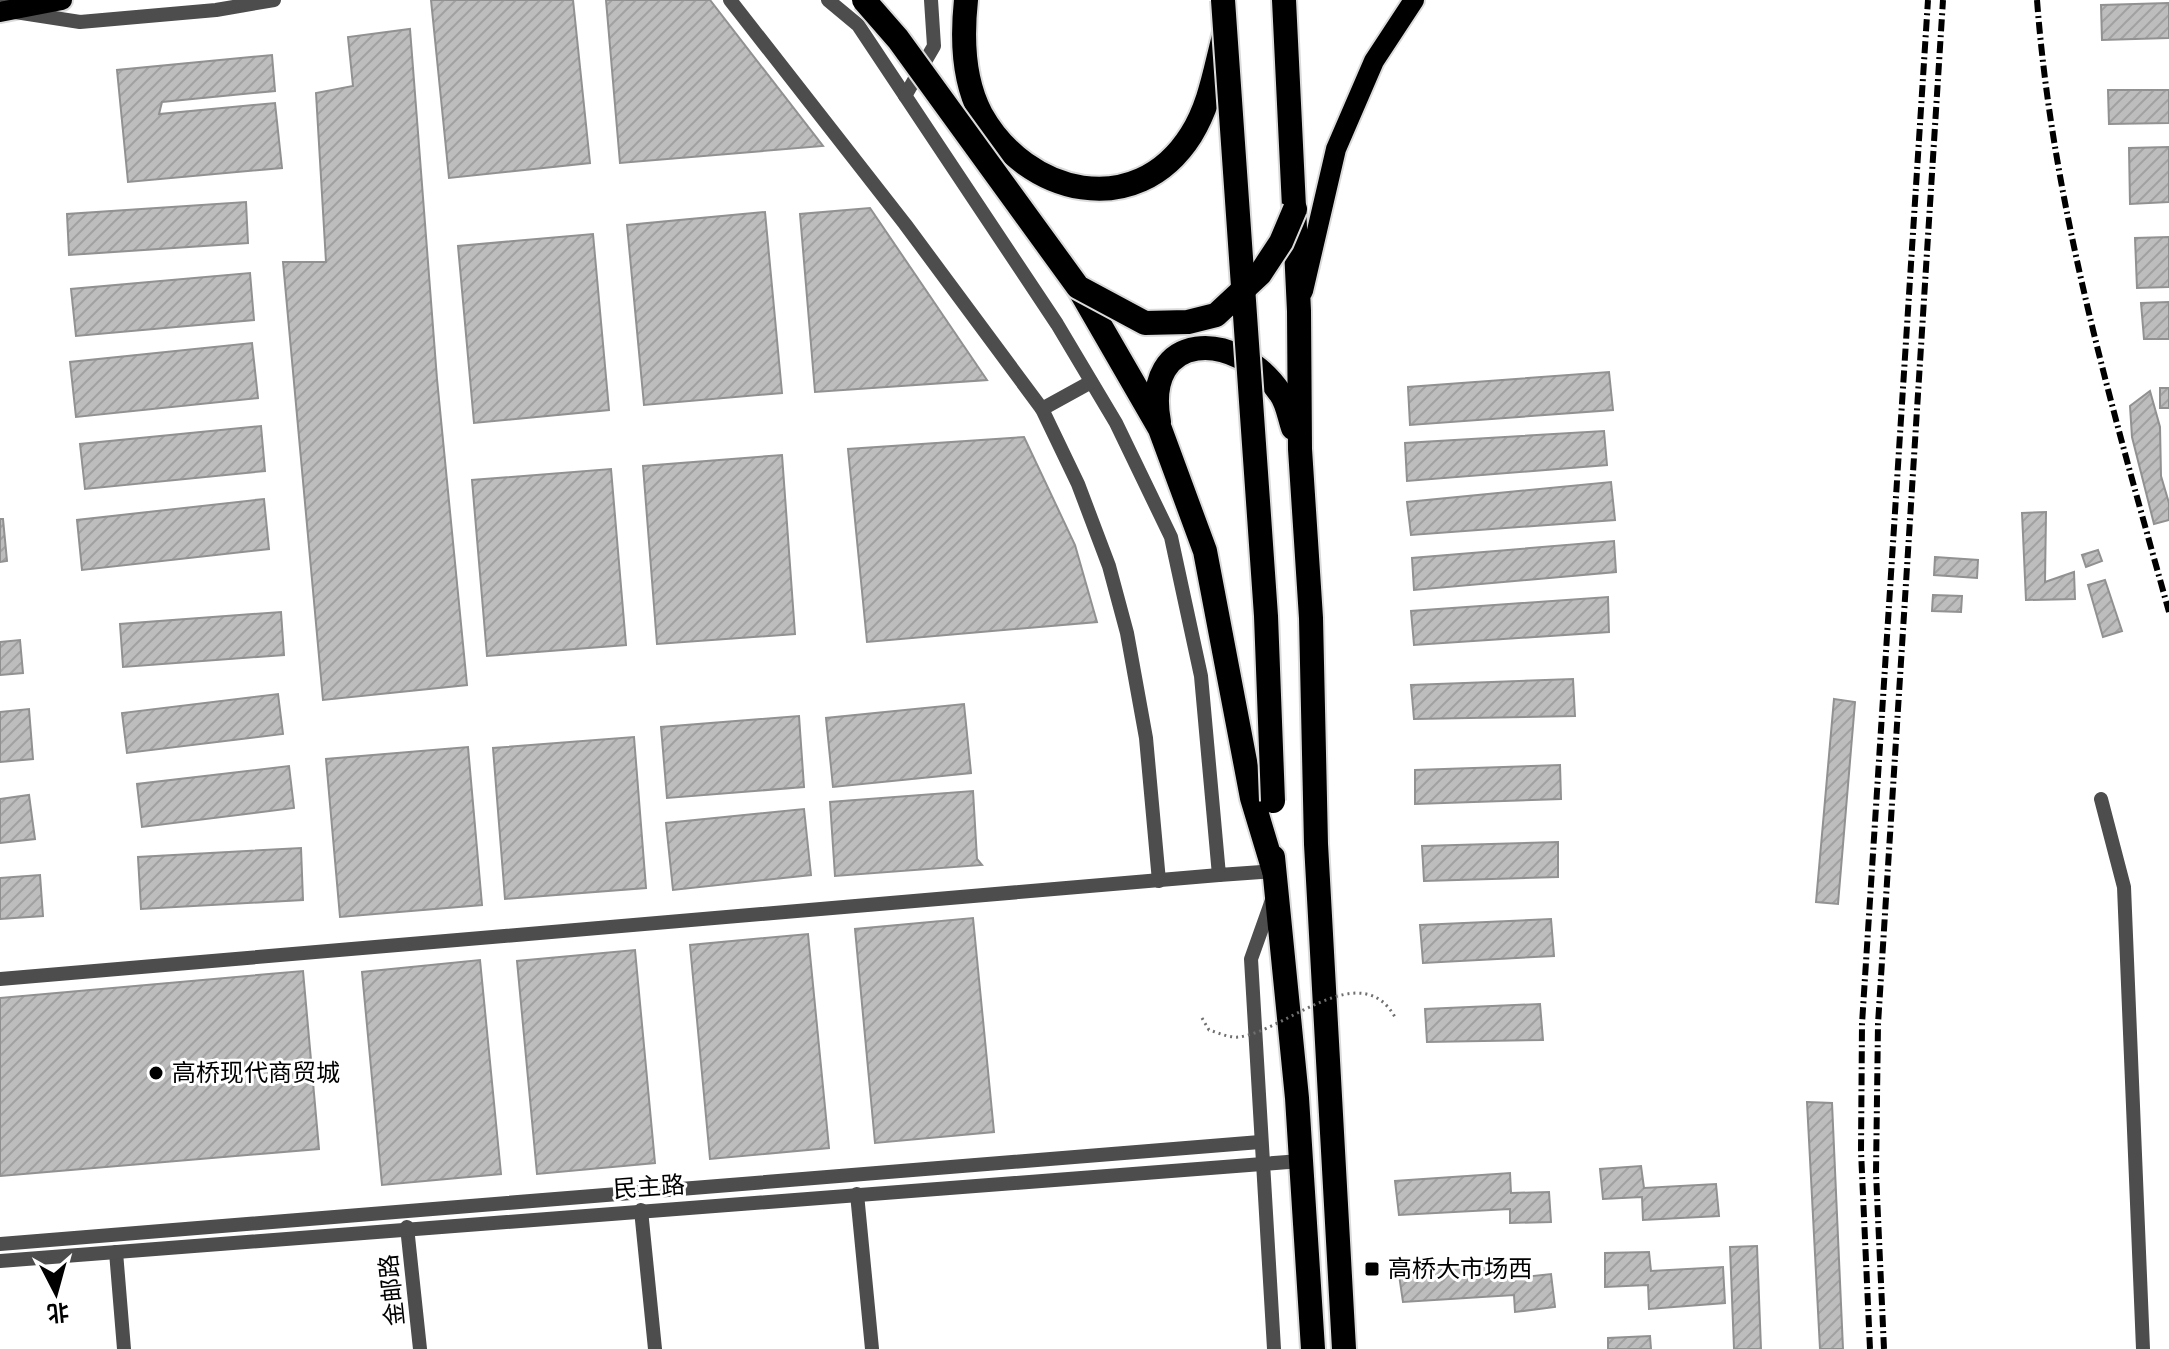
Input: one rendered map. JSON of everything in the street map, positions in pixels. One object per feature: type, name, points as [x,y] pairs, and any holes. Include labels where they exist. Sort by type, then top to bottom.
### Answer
[{"type":"highway","points":[[864,0],[898,39],[1078,287],[1160,429]]},
{"type":"highway","points":[[966,0],[966,65],[980,112],[999,140],[1023,165],[1048,178],[1092,191],[1129,186],[1165,162],[1190,137],[1205,108],[1225,30]]},
{"type":"highway","points":[[1223,0],[1266,616],[1262,799]]},
{"type":"highway","points":[[1284,0],[1299,311],[1300,449],[1311,618],[1316,844],[1344,1349]]},
{"type":"highway","points":[[1078,287],[1145,323],[1188,322],[1216,315],[1260,274],[1281,242],[1295,209]]},
{"type":"highway","points":[[1300,449],[1282,395],[1265,374],[1222,347],[1198,346],[1168,365],[1159,382],[1155,402],[1160,429],[1205,551],[1262,799],[1274,882],[1301,1161],[1313,1349]]},
{"type":"main road","points":[[5,8],[62,0]]},
{"type":"main road","points":[[1299,311],[1336,149],[1374,61],[1414,0]]},
{"type":"street","points":[[5,8],[80,22],[216,10],[274,0]]},
{"type":"street","points":[[730,0],[905,224],[1042,409],[1083,498],[1109,566],[1127,633],[1146,738],[1159,881]]},
{"type":"street","points":[[828,0],[858,25],[1091,382],[1116,423],[1171,537],[1201,676],[1219,875]]},
{"type":"street","points":[[905,96],[934,46],[931,0]]},
{"type":"street","points":[[1042,409],[1091,382]]},
{"type":"street","points":[[2101,799],[2124,887],[2143,1349]]},
{"type":"street","points":[[0,979],[1219,875],[1274,882],[1251,959],[1274,1349]]},
{"type":"street","name":"民主路","points":[[0,1244],[1260,1142]]},
{"type":"street","name":"民主路","points":[[0,1261],[407,1227],[1301,1161]]},
{"type":"street","points":[[857,1194],[872,1349]]},
{"type":"street","points":[[641,1210],[655,1349]]},
{"type":"street","name":"金邮路","points":[[407,1227],[420,1349]]},
{"type":"street","points":[[116,1252],[124,1349]]},
{"type":"path","points":[[1202,1018],[1209,1030],[1240,1037],[1315,1004],[1357,992],[1381,998],[1396,1019]]},
{"type":"building","points":[[431,0],[573,0],[590,163],[449,178]]},
{"type":"building","points":[[606,0],[710,0],[823,146],[620,163]]},
{"type":"building","points":[[2169,3],[2169,38],[2102,40],[2101,5]]},
{"type":"building","points":[[410,29],[437,379],[467,685],[323,700],[283,262],[326,262],[316,93],[353,86],[348,37]]},
{"type":"building","points":[[272,55],[275,91],[162,102],[159,114],[275,103],[282,168],[128,182],[117,70]]},
{"type":"building","points":[[2108,90],[2169,90],[2169,123],[2109,124]]},
{"type":"building","points":[[2169,147],[2169,202],[2130,204],[2129,148]]},
{"type":"building","points":[[246,202],[248,243],[69,255],[67,214]]},
{"type":"building","points":[[870,208],[987,380],[815,392],[800,214]]},
{"type":"building","points":[[765,212],[782,393],[644,405],[627,225]]},
{"type":"building","points":[[593,234],[609,410],[474,423],[458,246]]},
{"type":"building","points":[[2169,237],[2169,287],[2137,288],[2135,238]]},
{"type":"building","points":[[250,273],[254,320],[76,336],[71,289]]},
{"type":"building","points":[[2169,302],[2169,339],[2144,339],[2141,303]]},
{"type":"building","points":[[252,343],[258,398],[76,417],[70,362]]},
{"type":"building","points":[[1609,372],[1613,410],[1410,425],[1408,387]]},
{"type":"building","points":[[2160,388],[2169,388],[2169,408],[2160,408]]},
{"type":"building","points":[[2150,391],[2160,427],[2161,476],[2169,503],[2169,520],[2154,524],[2132,437],[2130,406]]},
{"type":"building","points":[[261,426],[265,471],[85,489],[80,444]]},
{"type":"building","points":[[1604,431],[1607,465],[1407,481],[1405,443]]},
{"type":"building","points":[[1024,437],[1075,545],[1097,622],[867,642],[848,449]]},
{"type":"building","points":[[782,455],[795,634],[657,644],[643,466]]},
{"type":"building","points":[[611,469],[626,645],[487,656],[472,480]]},
{"type":"building","points":[[1611,482],[1615,520],[1411,535],[1407,502]]},
{"type":"building","points":[[264,499],[269,549],[82,570],[77,520]]},
{"type":"building","points":[[2046,512],[2045,582],[2074,572],[2075,599],[2026,600],[2022,513]]},
{"type":"building","points":[[0,519],[3,519],[7,561],[0,562]]},
{"type":"building","points":[[1614,541],[1616,572],[1414,590],[1412,558]]},
{"type":"building","points":[[2098,550],[2102,561],[2086,567],[2082,555]]},
{"type":"building","points":[[1935,557],[1978,560],[1977,578],[1934,575]]},
{"type":"building","points":[[2105,580],[2122,631],[2103,637],[2088,585]]},
{"type":"building","points":[[1933,595],[1962,596],[1961,612],[1932,611]]},
{"type":"building","points":[[1608,597],[1609,632],[1414,645],[1411,611]]},
{"type":"building","points":[[281,612],[284,655],[123,667],[120,624]]},
{"type":"building","points":[[20,640],[23,673],[0,675],[0,642]]},
{"type":"building","points":[[1573,679],[1575,716],[1414,719],[1411,685]]},
{"type":"building","points":[[278,694],[283,734],[127,753],[122,713]]},
{"type":"building","points":[[1834,699],[1855,702],[1838,904],[1816,902]]},
{"type":"building","points":[[964,704],[971,773],[833,787],[826,718]]},
{"type":"building","points":[[29,709],[33,759],[0,762],[0,712]]},
{"type":"building","points":[[799,716],[804,787],[667,798],[661,727]]},
{"type":"building","points":[[634,737],[646,888],[505,899],[493,748]]},
{"type":"building","points":[[468,747],[482,905],[340,917],[326,759]]},
{"type":"building","points":[[1560,765],[1561,799],[1415,804],[1415,770]]},
{"type":"building","points":[[289,766],[294,808],[142,827],[137,784]]},
{"type":"building","points":[[973,791],[977,859],[982,865],[835,876],[830,802]]},
{"type":"building","points":[[29,795],[35,839],[0,843],[0,799]]},
{"type":"building","points":[[804,809],[811,875],[673,890],[666,823]]},
{"type":"building","points":[[1558,842],[1558,877],[1424,881],[1422,846]]},
{"type":"building","points":[[301,848],[303,900],[141,909],[138,857]]},
{"type":"building","points":[[40,875],[43,916],[0,919],[0,878]]},
{"type":"building","points":[[973,918],[994,1132],[875,1143],[855,929]]},
{"type":"building","points":[[1551,919],[1554,956],[1423,963],[1420,925]]},
{"type":"building","points":[[808,934],[829,1148],[710,1159],[690,945]]},
{"type":"building","points":[[635,950],[655,1163],[537,1174],[517,961]]},
{"type":"building","points":[[480,960],[501,1174],[382,1185],[362,972]]},
{"type":"building","name":"高桥现代商贸城","points":[[303,971],[319,1149],[0,1176],[0,998]]},
{"type":"building","points":[[1540,1004],[1543,1040],[1427,1042],[1425,1009]]},
{"type":"building","points":[[1807,1102],[1832,1103],[1843,1349],[1820,1349]]},
{"type":"building","points":[[1641,1166],[1644,1188],[1716,1184],[1719,1216],[1643,1220],[1642,1197],[1603,1199],[1600,1169]]},
{"type":"building","points":[[1510,1173],[1511,1193],[1549,1192],[1551,1222],[1510,1223],[1510,1209],[1399,1215],[1395,1181]]},
{"type":"building","points":[[1757,1246],[1761,1349],[1734,1349],[1730,1247]]},
{"type":"building","points":[[1649,1252],[1651,1271],[1723,1267],[1725,1303],[1649,1309],[1648,1285],[1605,1287],[1605,1253]]},
{"type":"building","points":[[1513,1260],[1516,1278],[1551,1274],[1555,1307],[1515,1312],[1514,1295],[1403,1302],[1398,1268]]},
{"type":"building","points":[[1650,1336],[1651,1349],[1608,1349],[1608,1338]]},
{"type":"railway","points":[[1870,1349],[1861,1151],[1862,1024],[1928,0]]},
{"type":"railway","points":[[1884,1349],[1876,1173],[1878,1024],[1943,0]]},
{"type":"railway","points":[[2037,0],[2056,156],[2071,233],[2107,385],[2169,612]]},
{"type":"place","name":"高桥现代商贸城","points":[[156,1073]]},
{"type":"place","name":"高桥大市场西","points":[[1372,1269]]}]
